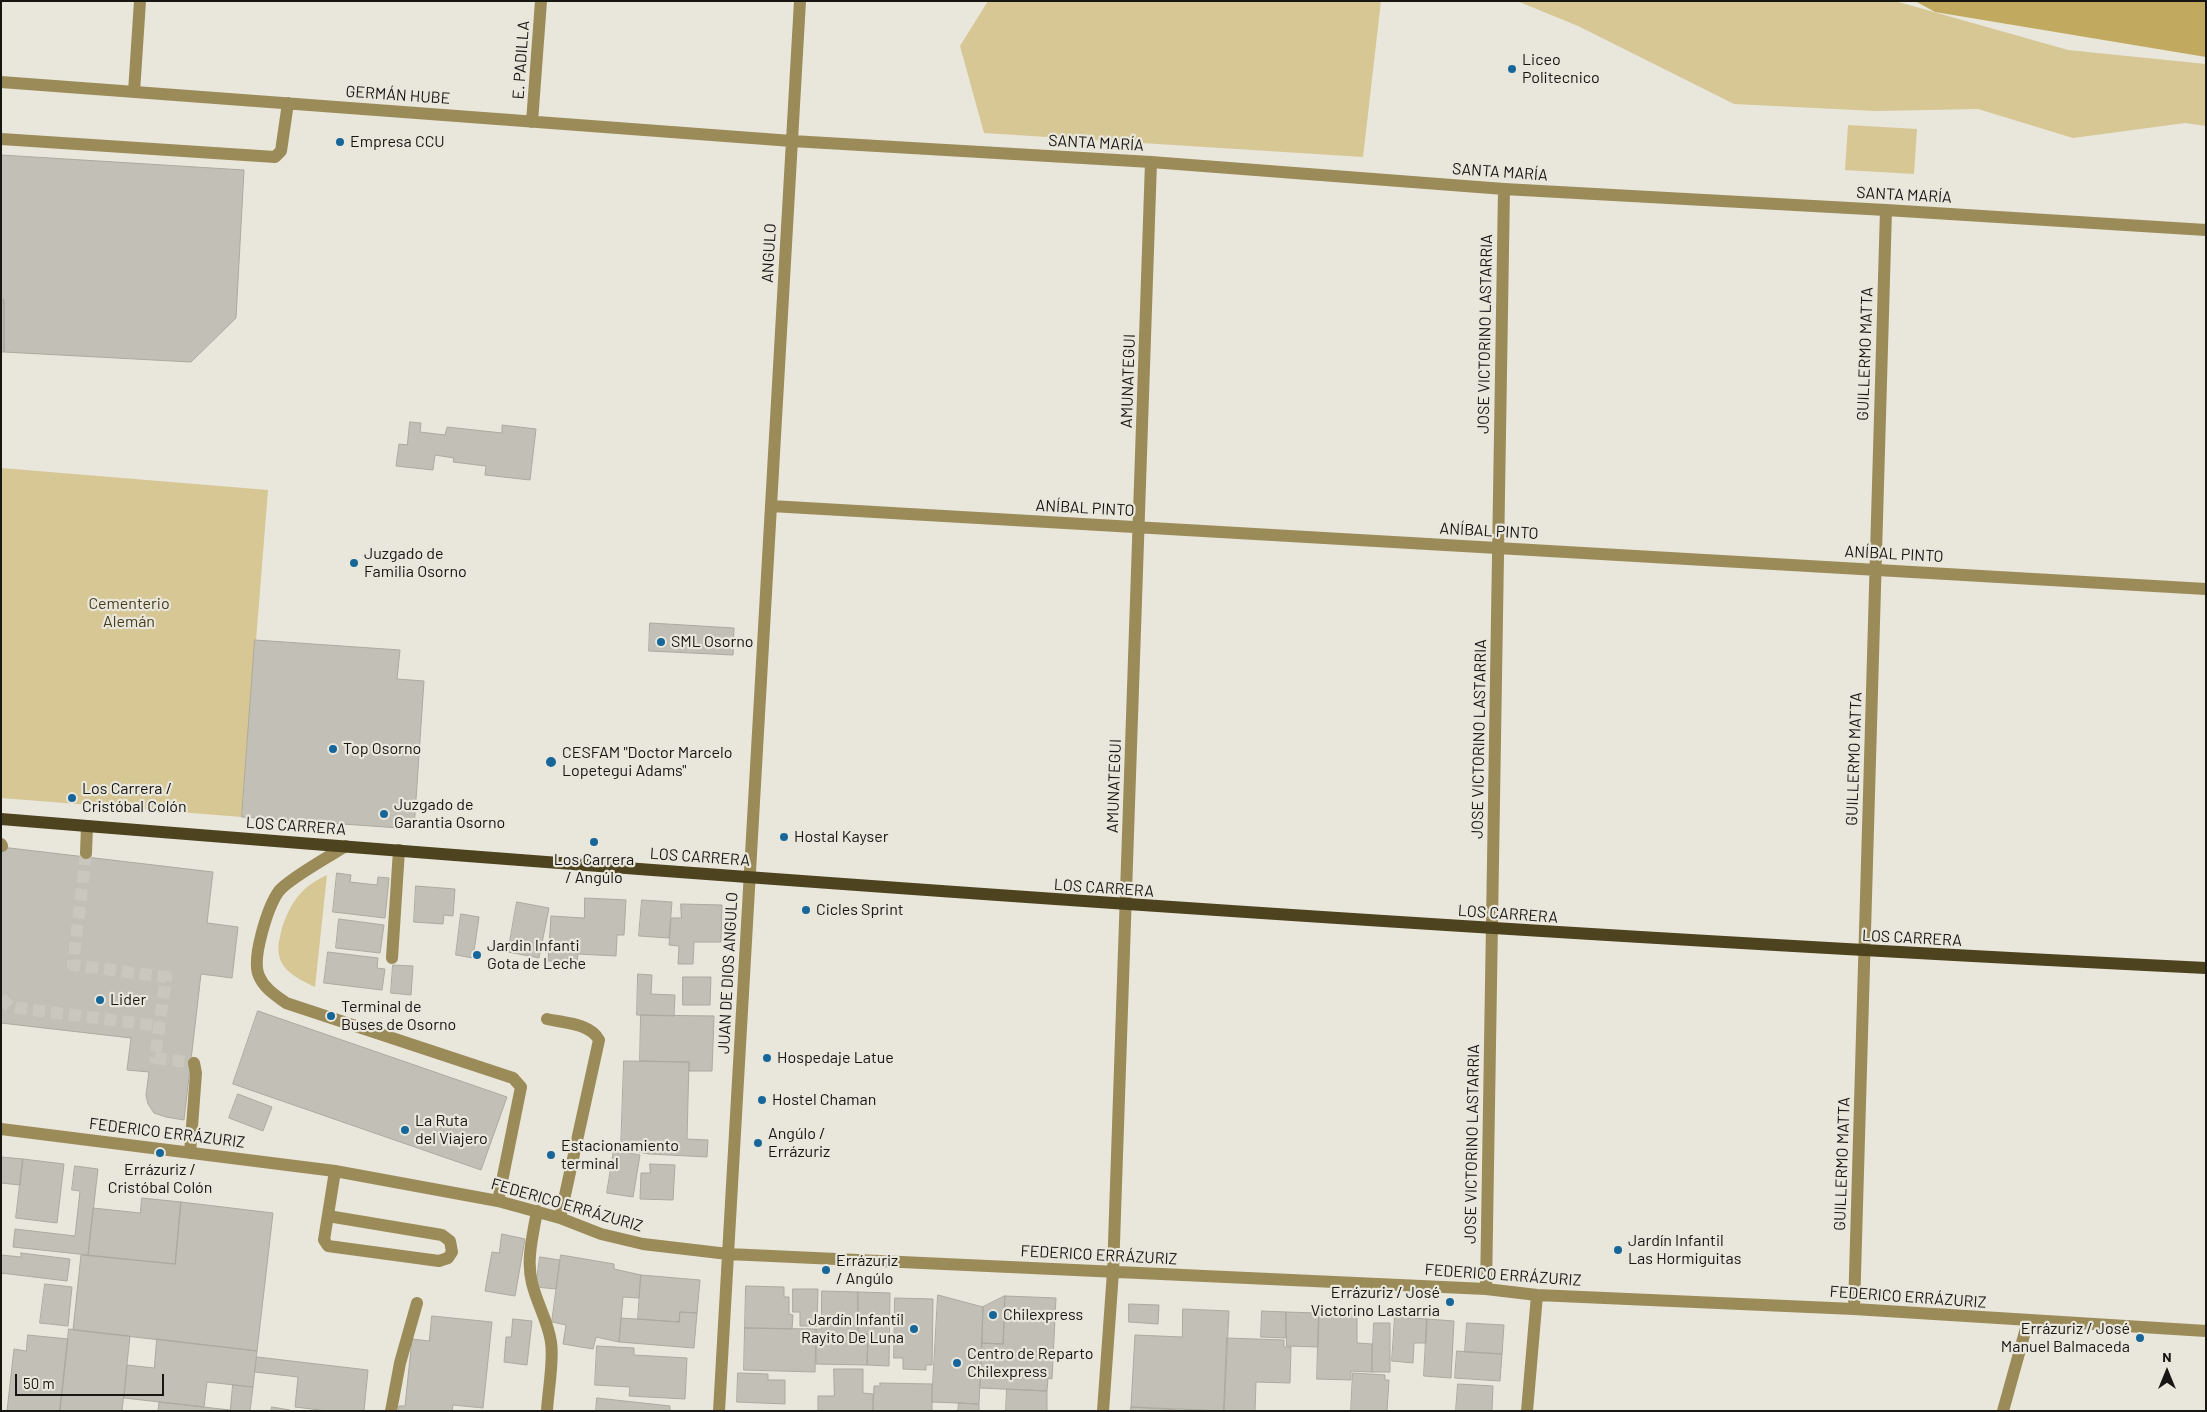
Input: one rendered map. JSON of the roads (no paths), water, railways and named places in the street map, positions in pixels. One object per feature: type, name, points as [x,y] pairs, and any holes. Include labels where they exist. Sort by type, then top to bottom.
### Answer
[{"type":"main road","name":"LOS CARRERA","points":[[1,819],[1126,906],[1864,952],[2206,968]]},
{"type":"street","points":[[134,92],[140,1]]},
{"type":"street","name":"E. PADILLA","points":[[532,122],[541,1]]},
{"type":"street","name":"ANGULO","points":[[771,506],[800,1]]},
{"type":"street","name":"GERMÁN HUBE","points":[[1,82],[792,141]]},
{"type":"street","points":[[1,139],[275,156],[281,151],[288,103]]},
{"type":"street","name":"SANTA MARÍA","points":[[792,141],[1151,162],[1504,190],[1886,210],[2206,230]]},
{"type":"street","name":"AMUNATEGUI","points":[[1103,1411],[1113,1272],[1151,162]]},
{"type":"street","name":"JOSE VICTORINO LASTARRIA","points":[[1486,1289],[1504,190]]},
{"type":"street","name":"GUILLERMO MATTA","points":[[1854,1309],[1886,210]]},
{"type":"street","name":"ANÍBAL PINTO","points":[[771,506],[2206,589]]},
{"type":"street","name":"JUAN DE DIOS ANGULO","points":[[719,1411],[771,506]]},
{"type":"street","points":[[86,853],[87,826]]},
{"type":"street","points":[[346,846],[301,874],[279,891],[257,948],[258,974],[267,988],[286,1003],[513,1078],[521,1087],[498,1201]]},
{"type":"street","points":[[392,958],[399,850]]},
{"type":"street","points":[[547,1019],[586,1028],[595,1033],[598,1040],[560,1218]]},
{"type":"street","points":[[190,1153],[196,1073],[194,1063]]},
{"type":"street","name":"FEDERICO ERRÁZURIZ","points":[[1,1129],[335,1171],[498,1201],[560,1218],[601,1234],[643,1244],[728,1254],[1486,1289],[1537,1295],[1854,1309],[2206,1331]]},
{"type":"street","points":[[328,1216],[442,1235],[450,1241],[452,1252],[448,1258],[439,1261],[328,1246],[324,1240],[335,1171]]},
{"type":"street","points":[[538,1211],[529,1258],[531,1282],[539,1306],[548,1324],[552,1344],[547,1411]]},
{"type":"street","points":[[1527,1411],[1537,1295]]},
{"type":"street","points":[[391,1411],[400,1363],[417,1304]]},
{"type":"street","points":[[2003,1411],[2028,1321]]},
{"type":"tunnel","points":[[86,853],[73,965],[166,977],[155,1058],[194,1063]]},
{"type":"tunnel","points":[[1,998],[10,1007],[160,1026]]},
{"type":"place","name":"Liceo Politecnico","points":[[1512,69]]},
{"type":"place","name":"Empresa CCU","points":[[340,142]]},
{"type":"place","name":"Juzgado de Familia Osorno","points":[[354,563]]},
{"type":"place","name":"SML Osorno","points":[[661,642]]},
{"type":"place","name":"Top Osorno","points":[[333,749]]},
{"type":"place","name":"CESFAM \"Doctor Marcelo Lopetegui Adams\"","points":[[551,762]]},
{"type":"place","name":"Los Carrera / Cristóbal Colón","points":[[72,798]]},
{"type":"place","name":"Juzgado de Garantia Osorno","points":[[384,814]]},
{"type":"place","name":"Hostal Kayser","points":[[784,837]]},
{"type":"place","name":"Los Carrera / Angúlo","points":[[594,842]]},
{"type":"place","name":"Cicles Sprint","points":[[806,910]]},
{"type":"place","name":"Jardin Infanti Gota de Leche","points":[[477,955]]},
{"type":"place","name":"Lider","points":[[100,1000]]},
{"type":"place","name":"Terminal de Buses de Osorno","points":[[331,1016]]},
{"type":"place","name":"Hospedaje Latue","points":[[767,1058]]},
{"type":"place","name":"Hostel Chaman","points":[[762,1100]]},
{"type":"place","name":"La Ruta del Viajero","points":[[405,1130]]},
{"type":"place","name":"Angúlo / Errázuriz","points":[[758,1143]]},
{"type":"place","name":"Errázuriz / Cristóbal Colón","points":[[160,1153]]},
{"type":"place","name":"Estacionamiento terminal","points":[[551,1155]]},
{"type":"place","name":"Jardín Infantil Las Hormiguitas","points":[[1618,1250]]},
{"type":"place","name":"Errázuriz / Angúlo","points":[[826,1270]]},
{"type":"place","name":"Errázuriz / José Victorino Lastarria","points":[[1450,1302]]},
{"type":"place","name":"Chilexpress","points":[[993,1315]]},
{"type":"place","name":"Jardín Infantil Rayito De Luna","points":[[914,1329]]},
{"type":"place","name":"Errázuriz / José Manuel Balmaceda","points":[[2140,1338]]},
{"type":"place","name":"Centro de Reparto Chilexpress","points":[[957,1363]]},
{"type":"park label","name":"Cementerio Alemán","points":[[129,613]]}]
